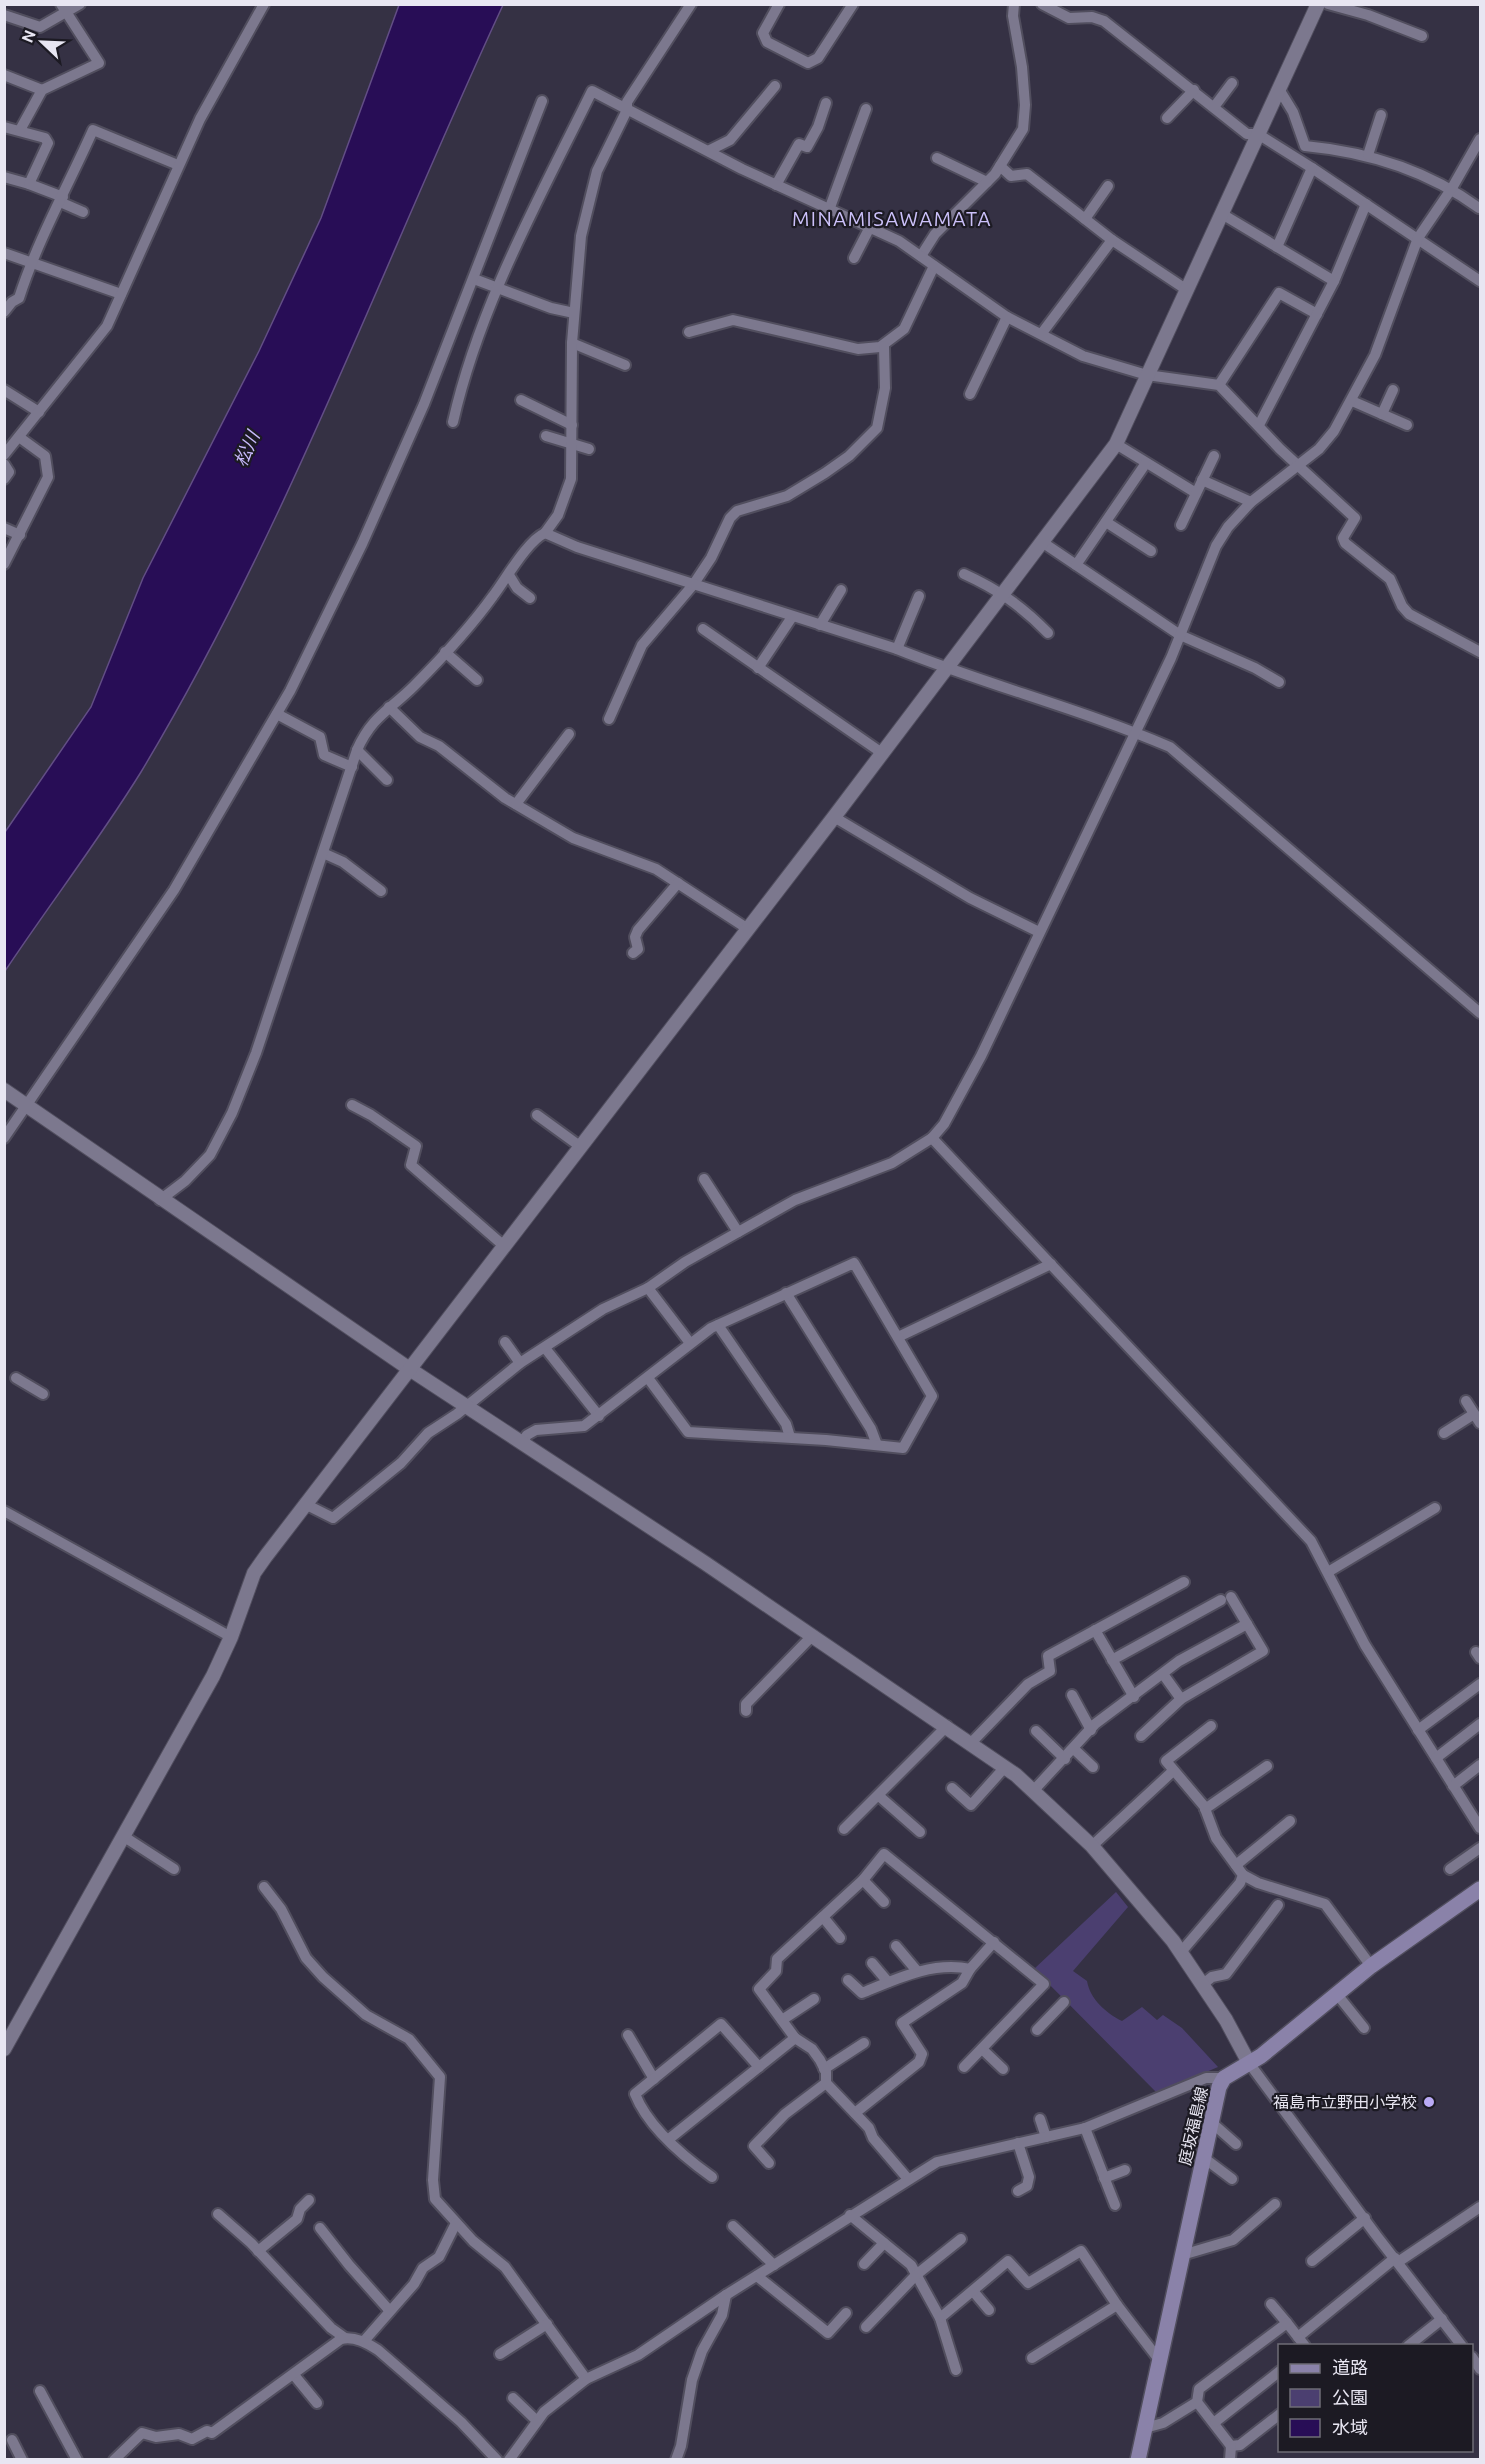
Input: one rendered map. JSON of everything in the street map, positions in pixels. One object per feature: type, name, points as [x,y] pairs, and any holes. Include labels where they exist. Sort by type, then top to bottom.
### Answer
[{"type":"main road","name":"庭坂福島線","points":[[1138,2460],[1185,2259],[1211,2122],[1224,2078],[1250,2062],[1371,1966],[1480,1889]]},
{"type":"street","points":[[4,15],[40,27],[64,9],[80,4]]},
{"type":"street","points":[[4,455],[107,326],[178,165],[223,75],[264,4]]},
{"type":"street","points":[[160,1200],[185,1181],[210,1155],[232,1113],[256,1053],[357,750],[367,728],[414,686],[480,614],[532,543],[545,533],[558,514],[571,479],[574,313],[581,236],[590,194],[597,171],[627,110],[627,102],[691,4]]},
{"type":"street","points":[[780,4],[763,33],[766,42],[808,63],[818,58],[853,4]]},
{"type":"street","points":[[921,256],[935,234],[1000,166],[1023,129],[1025,105],[1013,16],[1014,4]]},
{"type":"street","points":[[1042,4],[1068,18],[1092,17],[1104,21],[1194,90],[1246,134],[1258,134],[1480,281]]},
{"type":"street","points":[[4,2049],[213,1676],[231,1637],[254,1573],[834,817],[1116,444],[1318,4]]},
{"type":"street","points":[[1328,4],[1368,15],[1422,36]]},
{"type":"street","points":[[20,130],[42,90],[99,63],[64,9]]},
{"type":"street","points":[[4,75],[42,90]]},
{"type":"street","points":[[1214,107],[1233,83]]},
{"type":"street","points":[[711,150],[730,140],[774,86]]},
{"type":"street","points":[[1280,89],[1293,112],[1305,146],[1368,155],[1415,171],[1452,188],[1479,208]]},
{"type":"street","points":[[1167,118],[1194,90]]},
{"type":"street","points":[[453,422],[465,377],[499,288],[538,196],[592,91],[776,185],[870,227],[921,256],[1007,317],[1083,356],[1147,375],[1219,385],[1299,466],[1355,518],[1343,538],[1345,543],[1390,579],[1402,606],[1409,614],[1480,652]]},
{"type":"street","points":[[4,1138],[23,1104],[174,890],[277,714],[362,544],[424,404],[542,101]]},
{"type":"street","points":[[776,185],[799,144],[807,147],[818,127],[826,103]]},
{"type":"street","points":[[829,210],[866,109]]},
{"type":"street","points":[[1368,155],[1382,115]]},
{"type":"street","points":[[4,127],[45,138],[48,143],[29,184]]},
{"type":"street","points":[[4,312],[12,302],[19,298],[30,263],[93,130],[178,165]]},
{"type":"street","points":[[305,1504],[333,1518],[401,1463],[428,1433],[520,1363],[603,1310],[648,1288],[685,1262],[795,1200],[892,1163],[932,1137],[944,1124],[981,1056],[1136,732],[1180,635],[1216,546],[1228,526],[1251,502],[1323,445],[1352,401],[1375,355],[1418,238],[1479,145]]},
{"type":"street","points":[[937,158],[987,182]]},
{"type":"street","points":[[1000,166],[1011,176],[1027,174],[1112,240],[1187,290]]},
{"type":"street","points":[[1277,247],[1312,168]]},
{"type":"street","points":[[4,177],[29,184],[83,212]]},
{"type":"street","points":[[1084,219],[1108,186]]},
{"type":"street","points":[[1259,425],[1334,280],[1366,204]]},
{"type":"street","points":[[1222,214],[1334,280]]},
{"type":"street","points":[[854,258],[870,227]]},
{"type":"street","points":[[1042,333],[1112,240]]},
{"type":"street","points":[[4,253],[121,294]]},
{"type":"street","points":[[689,332],[733,320],[858,349],[884,346],[904,329],[934,266]]},
{"type":"street","points":[[474,279],[552,308],[574,313]]},
{"type":"street","points":[[1219,385],[1279,293],[1317,314]]},
{"type":"street","points":[[970,394],[1007,317]]},
{"type":"street","points":[[572,343],[625,365]]},
{"type":"street","points":[[609,719],[642,645],[693,585],[711,558],[723,528],[736,511],[796,491],[849,456],[877,428],[885,388],[884,346]]},
{"type":"street","points":[[4,390],[39,412]]},
{"type":"street","points":[[1382,414],[1393,390]]},
{"type":"street","points":[[521,400],[572,425]]},
{"type":"street","points":[[1352,401],[1407,425]]},
{"type":"street","points":[[546,436],[589,448]]},
{"type":"street","points":[[4,564],[48,477],[45,456],[19,437]]},
{"type":"street","points":[[1116,444],[1196,493]]},
{"type":"street","points":[[1181,525],[1214,456]]},
{"type":"street","points":[[1076,565],[1146,463]]},
{"type":"street","points":[[4,464],[9,472],[4,479]]},
{"type":"street","points":[[1202,480],[1251,502]]},
{"type":"street","points":[[1106,522],[1151,551]]},
{"type":"street","points":[[4,528],[20,535]]},
{"type":"street","points":[[545,533],[577,547],[897,649],[946,669],[1136,732],[1170,747],[1192,763],[1480,1013]]},
{"type":"street","points":[[1042,542],[1180,635],[1255,668],[1279,682]]},
{"type":"street","points":[[964,574],[1003,593],[1025,610],[1048,633]]},
{"type":"street","points":[[509,575],[517,588],[530,598]]},
{"type":"street","points":[[820,625],[841,590]]},
{"type":"street","points":[[897,649],[919,596]]},
{"type":"street","points":[[758,668],[792,617]]},
{"type":"street","points":[[703,629],[882,753]]},
{"type":"street","points":[[445,652],[477,680]]},
{"type":"street","points":[[388,707],[420,737],[438,746],[516,804],[573,838],[649,865],[748,929]]},
{"type":"street","points":[[277,714],[320,737],[324,754],[352,767]]},
{"type":"street","points":[[516,804],[569,734]]},
{"type":"street","points":[[357,750],[387,780]]},
{"type":"street","points":[[834,817],[969,898],[1040,932]]},
{"type":"street","points":[[323,853],[343,862],[381,891]]},
{"type":"street","points":[[633,953],[638,949],[635,937],[638,930],[678,883]]},
{"type":"street","points":[[4,1090],[160,1200],[411,1370],[467,1405],[947,1726],[1034,1790],[1092,1846],[1181,1952],[1250,2062],[1461,2344]]},
{"type":"street","points":[[352,1106],[371,1115],[416,1146],[411,1165],[504,1246]]},
{"type":"street","points":[[537,1115],[581,1147]]},
{"type":"street","points":[[932,1137],[1311,1541],[1365,1645],[1480,1828]]},
{"type":"street","points":[[704,1179],[738,1232]]},
{"type":"street","points":[[522,1443],[526,1435],[536,1430],[584,1426],[690,1343],[718,1325],[854,1263],[932,1396],[903,1448],[790,1437],[688,1432],[648,1378]]},
{"type":"street","points":[[898,1337],[1051,1264]]},
{"type":"street","points":[[648,1288],[690,1343]]},
{"type":"street","points":[[786,1293],[871,1429],[877,1445]]},
{"type":"street","points":[[718,1325],[786,1424],[790,1437]]},
{"type":"street","points":[[505,1342],[520,1363]]},
{"type":"street","points":[[545,1348],[599,1416]]},
{"type":"street","points":[[16,1378],[44,1394]]},
{"type":"street","points":[[1444,1433],[1478,1419],[1466,1401]]},
{"type":"street","points":[[1328,1572],[1435,1508]]},
{"type":"street","points":[[4,1511],[231,1637]]},
{"type":"street","points":[[971,1743],[1028,1684],[1050,1671],[1048,1656],[1184,1582]]},
{"type":"street","points":[[1112,1660],[1226,1599],[1247,1624],[1263,1651],[1181,1699],[1141,1736]]},
{"type":"street","points":[[1034,1790],[1095,1724],[1134,1697],[1179,1661],[1247,1624]]},
{"type":"street","points":[[1095,1630],[1134,1697]]},
{"type":"street","points":[[746,1711],[746,1704],[812,1636]]},
{"type":"street","points":[[1163,1674],[1181,1699]]},
{"type":"street","points":[[1418,1730],[1480,1684]]},
{"type":"street","points":[[1072,1695],[1091,1730]]},
{"type":"street","points":[[1436,1758],[1480,1724]]},
{"type":"street","points":[[844,1829],[947,1726]]},
{"type":"street","points":[[1211,1726],[1166,1761],[1205,1809],[1216,1838],[1243,1875],[1258,1884],[1324,1904],[1371,1966]]},
{"type":"street","points":[[1036,1731],[1065,1758]]},
{"type":"street","points":[[1074,1749],[1093,1767]]},
{"type":"street","points":[[1454,1786],[1480,1765]]},
{"type":"street","points":[[1205,1809],[1267,1766]]},
{"type":"street","points":[[952,1788],[971,1805],[1005,1767]]},
{"type":"street","points":[[1092,1846],[1173,1771]]},
{"type":"street","points":[[879,1796],[920,1832]]},
{"type":"street","points":[[1236,1865],[1290,1821]]},
{"type":"street","points":[[123,1836],[174,1869]]},
{"type":"street","points":[[1450,1869],[1480,1848]]},
{"type":"street","points":[[908,2179],[855,2113],[826,2083],[824,2068],[812,2049],[795,2038],[759,1989],[776,1971],[777,1959],[863,1880],[884,1854],[1044,1984],[964,2067]]},
{"type":"street","points":[[1181,1952],[1240,1883],[1243,1875]]},
{"type":"street","points":[[863,1880],[884,1902]]},
{"type":"street","points":[[264,1887],[282,1909],[306,1958],[323,1977],[366,2015],[409,2039],[440,2077],[433,2192],[437,2204],[505,2267],[586,2379]]},
{"type":"street","points":[[1203,1984],[1212,1977],[1226,1974],[1278,1905]]},
{"type":"street","points":[[823,1917],[840,1938]]},
{"type":"street","points":[[855,2113],[919,2062],[922,2054],[902,2023],[962,1983],[970,1969],[994,1942]]},
{"type":"street","points":[[896,1946],[916,1971]]},
{"type":"street","points":[[872,1963],[888,1982]]},
{"type":"street","points":[[848,1980],[862,1993],[916,1971],[959,1967],[970,1969]]},
{"type":"street","points":[[1336,1994],[1364,2028]]},
{"type":"street","points":[[782,2020],[814,2000]]},
{"type":"street","points":[[1037,2030],[1064,2002]]},
{"type":"street","points":[[712,2177],[681,2155],[669,2139],[642,2112],[635,2094],[721,2024],[759,2067]]},
{"type":"street","points":[[628,2035],[654,2079]]},
{"type":"street","points":[[669,2139],[795,2038]]},
{"type":"street","points":[[824,2068],[864,2043]]},
{"type":"street","points":[[982,2049],[1003,2069]]},
{"type":"street","points":[[509,2460],[536,2420],[586,2379],[638,2355],[726,2295],[908,2179],[951,2157],[1085,2128],[1206,2078],[1224,2078]]},
{"type":"street","points":[[769,2163],[754,2146],[785,2114],[826,2083]]},
{"type":"street","points":[[1040,2119],[1046,2137]]},
{"type":"street","points":[[1211,2122],[1236,2144]]},
{"type":"street","points":[[1085,2128],[1115,2205]]},
{"type":"street","points":[[1018,2143],[1029,2176],[1027,2186],[1018,2191]]},
{"type":"street","points":[[1204,2158],[1232,2179]]},
{"type":"street","points":[[1104,2178],[1125,2170]]},
{"type":"street","points":[[258,2251],[297,2218],[300,2209],[309,2200]]},
{"type":"street","points":[[1185,2259],[1233,2240],[1275,2204]]},
{"type":"street","points":[[1271,2304],[1301,2341],[1396,2260],[1480,2207]]},
{"type":"street","points":[[218,2214],[258,2251],[331,2328],[345,2338],[364,2341],[387,2356],[461,2422],[497,2460]]},
{"type":"street","points":[[850,2215],[905,2259],[916,2275],[940,2318],[956,2370]]},
{"type":"street","points":[[1312,2261],[1365,2218]]},
{"type":"street","points":[[364,2341],[414,2284],[423,2268],[439,2257],[456,2223]]},
{"type":"street","points":[[734,2226],[774,2265]]},
{"type":"street","points":[[320,2228],[348,2265],[389,2310]]},
{"type":"street","points":[[866,2327],[916,2275],[961,2240]]},
{"type":"street","points":[[864,2264],[884,2243]]},
{"type":"street","points":[[940,2318],[1008,2261],[1028,2283],[1081,2251],[1117,2305],[1160,2361]]},
{"type":"street","points":[[757,2276],[828,2333],[846,2313]]},
{"type":"street","points":[[974,2291],[989,2310]]},
{"type":"street","points":[[676,2460],[692,2380],[702,2351],[722,2315],[726,2295]]},
{"type":"street","points":[[1032,2358],[1117,2305]]},
{"type":"street","points":[[1411,2344],[1442,2319]]},
{"type":"street","points":[[500,2354],[547,2324]]},
{"type":"street","points":[[1145,2428],[1163,2423],[1197,2402],[1199,2389],[1287,2324]]},
{"type":"street","points":[[114,2460],[142,2433],[156,2436],[179,2434],[192,2439],[207,2431],[212,2433],[345,2338]]},
{"type":"street","points":[[1215,2422],[1278,2373]]},
{"type":"street","points":[[294,2375],[317,2403]]},
{"type":"street","points":[[40,2391],[77,2460]]},
{"type":"street","points":[[513,2398],[536,2420]]},
{"type":"street","points":[[1197,2402],[1215,2422],[1231,2446],[1230,2460]]},
{"type":"street","points":[[1231,2446],[1240,2445],[1278,2416]]},
{"type":"street","points":[[12,2440],[22,2460]]},
{"type":"green space","points":[[1116,1892],[1128,1907],[1073,1971],[1087,1981],[1091,1994],[1110,2014],[1122,2021],[1142,2007],[1157,2020],[1163,2015],[1182,2028],[1218,2067],[1157,2093],[1034,1969]]},
{"type":"water","name":"松川","points":[[399,5],[503,5],[288,490],[194,680],[141,772],[5,971],[5,832],[91,707],[143,578],[259,351],[321,218]]},
{"type":"place","name":"福島市立野田小学校","points":[[1429,2102]]},
{"type":"district","name":"MINAMISAWAMATA","points":[[892,219]]}]
